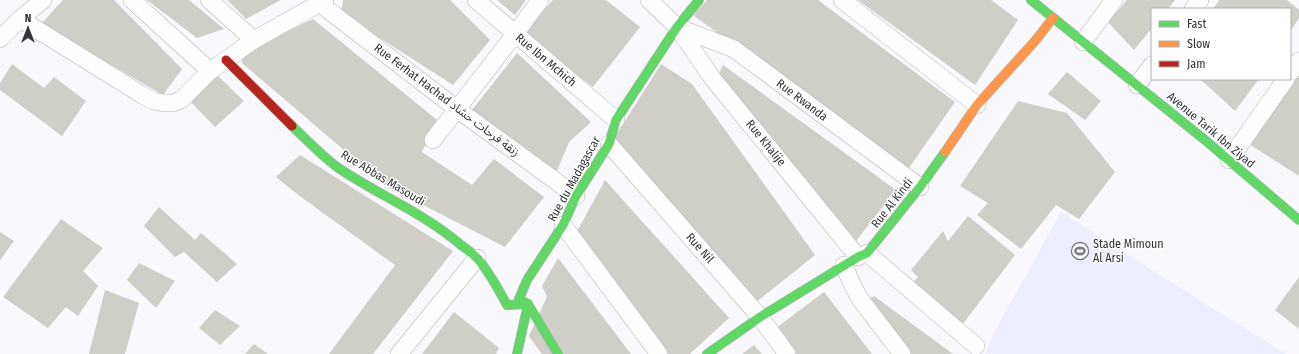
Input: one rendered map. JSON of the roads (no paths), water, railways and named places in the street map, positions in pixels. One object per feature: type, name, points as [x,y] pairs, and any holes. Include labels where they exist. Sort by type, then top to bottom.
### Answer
[{"type":"street","points":[[0,39],[20,19],[43,0]]},
{"type":"street","points":[[132,0],[210,71]]},
{"type":"street","points":[[209,0],[254,40]]},
{"type":"street","name":"Rue Ibn Mchich","points":[[476,0],[616,120]]},
{"type":"street","points":[[433,140],[540,0]]},
{"type":"street","name":"Rue du Madagascar","points":[[528,304],[518,299],[527,280],[563,225],[576,196],[609,144],[616,120],[677,27],[699,0]]},
{"type":"street","points":[[842,0],[977,105]]},
{"type":"street","name":"Avenue Tarik Ibn Ziyad","points":[[1030,0],[1230,160],[1299,220]]},
{"type":"street","points":[[1083,42],[1114,0]]},
{"type":"street","points":[[1194,8],[1200,0]]},
{"type":"street","points":[[20,19],[153,101],[173,103],[181,100],[210,71],[254,40],[322,2]]},
{"type":"street","name":"Rue Ferhat Hachad زنقة فرحات حشاد","points":[[322,2],[457,109],[576,196]]},
{"type":"street","points":[[653,2],[677,27]]},
{"type":"street","name":"Rue Al Kindi","points":[[707,354],[760,317],[856,258],[920,187],[977,105],[1054,18]]},
{"type":"street","name":"Rue Rwanda","points":[[677,27],[734,49],[920,187]]},
{"type":"street","name":"Rue Khalije","points":[[677,27],[713,79],[856,258]]},
{"type":"street","name":"Rue Abbas Masoudi","points":[[226,60],[313,146],[336,166],[360,182],[422,216],[450,235],[477,258],[493,279],[507,305],[528,304]]},
{"type":"street","points":[[1291,72],[1299,61]]},
{"type":"street","points":[[1137,85],[1151,66]]},
{"type":"street","points":[[1230,160],[1285,80]]},
{"type":"street","name":"Rue Nil","points":[[609,144],[760,317],[787,354]]},
{"type":"street","points":[[563,225],[660,354]]},
{"type":"street","points":[[399,354],[477,258]]},
{"type":"street","points":[[902,354],[860,299],[852,284],[856,258],[976,346]]},
{"type":"street","points":[[517,354],[528,304]]},
{"type":"street","points":[[528,304],[558,354]]},
{"type":"place","name":"Stade Mimoun Al Arsi","points":[[1080,251]]}]
